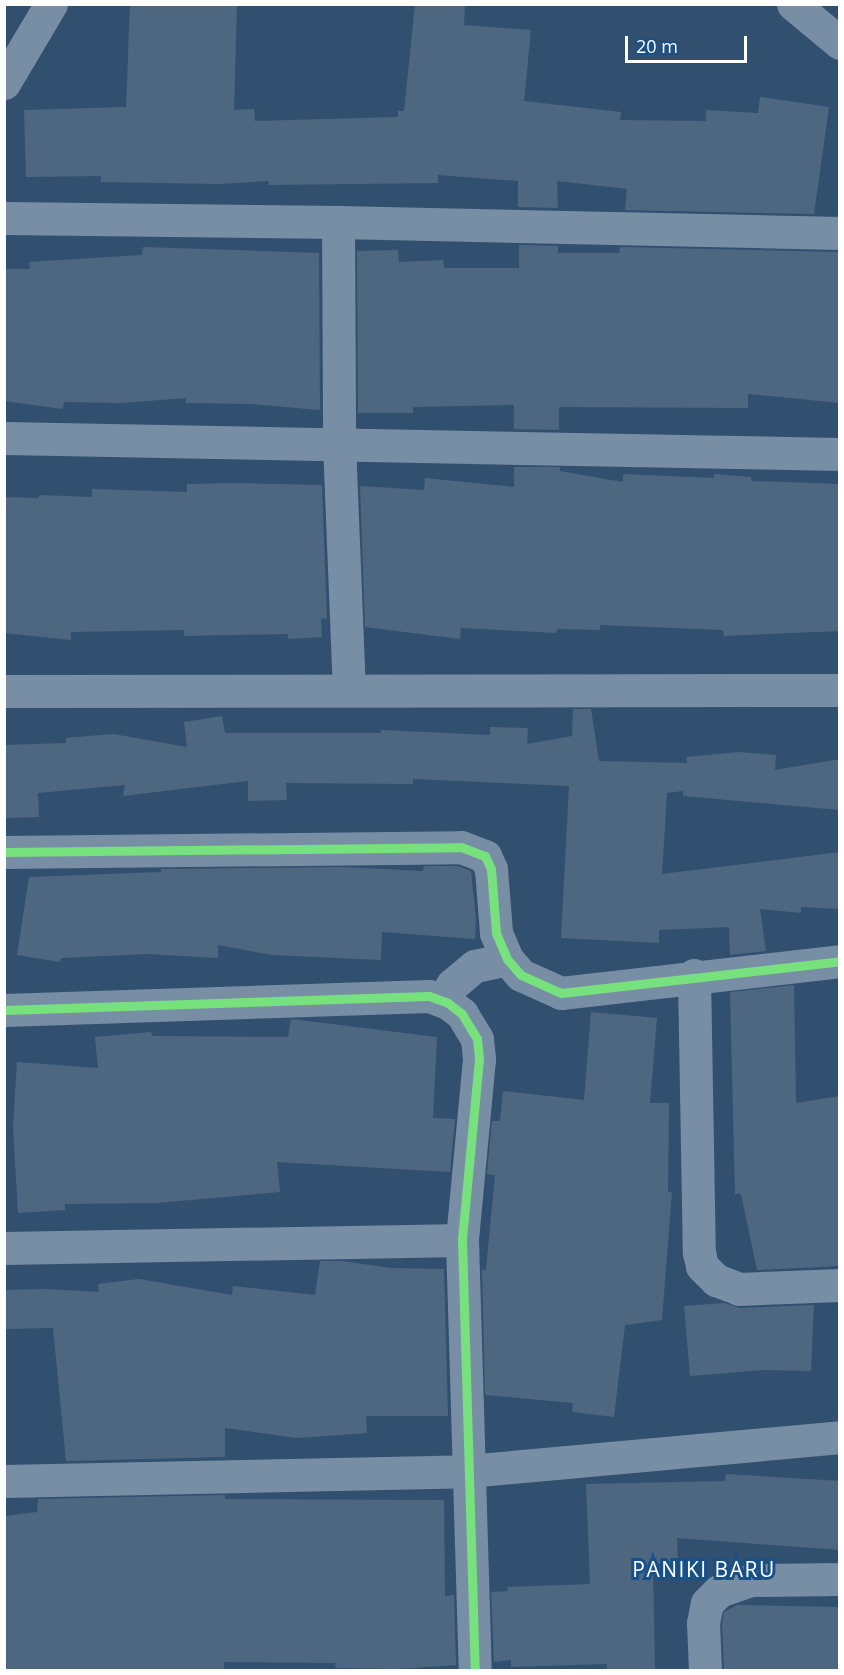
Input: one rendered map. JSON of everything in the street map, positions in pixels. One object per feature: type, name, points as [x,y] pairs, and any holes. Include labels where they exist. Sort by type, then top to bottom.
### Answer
[{"type":"street","points":[[4,83],[51,4]]},
{"type":"street","points":[[793,4],[840,43]]},
{"type":"street","points":[[4,218],[338,222],[840,233]]},
{"type":"street","points":[[338,222],[339,443],[349,689]]},
{"type":"street","points":[[4,438],[840,454]]},
{"type":"street","points":[[4,691],[840,690]]},
{"type":"street","points":[[4,852],[460,847],[485,856],[492,869],[496,933],[507,959],[521,975],[561,993],[694,975],[840,961]]},
{"type":"street","points":[[442,1001],[452,985],[475,966],[507,959]]},
{"type":"street","points":[[694,975],[699,1252],[702,1266],[716,1280],[739,1288],[840,1285]]},
{"type":"street","points":[[4,1010],[429,996],[442,1001],[462,1014],[477,1038],[479,1059],[462,1240],[475,1671]]},
{"type":"street","points":[[4,1248],[462,1240]]},
{"type":"street","points":[[4,1481],[468,1470],[840,1437]]},
{"type":"street","points":[[705,1671],[703,1623],[707,1603],[719,1591],[751,1580],[840,1579]]},
{"type":"building","points":[[130,4],[237,4],[234,110],[254,109],[255,121],[398,117],[398,111],[404,111],[415,4],[465,4],[464,25],[531,30],[524,101],[621,112],[620,120],[706,121],[706,110],[758,113],[760,97],[829,107],[814,214],[625,210],[627,189],[557,181],[558,208],[518,207],[518,181],[438,175],[438,183],[269,185],[268,181],[218,184],[101,182],[101,176],[26,177],[24,110],[126,107]]},
{"type":"building","points":[[519,245],[558,246],[558,253],[619,253],[620,247],[840,252],[840,403],[748,394],[748,408],[559,407],[559,430],[514,429],[514,405],[413,407],[413,413],[358,413],[357,251],[398,250],[399,262],[443,260],[444,268],[519,268]]},
{"type":"building","points":[[143,247],[319,253],[320,410],[251,404],[186,403],[186,398],[122,403],[64,402],[63,409],[4,401],[4,269],[30,269],[29,262],[142,255]]},
{"type":"building","points":[[514,467],[560,467],[560,471],[623,482],[623,474],[714,478],[714,474],[751,477],[751,481],[840,484],[840,631],[724,636],[723,630],[600,625],[600,630],[557,629],[556,633],[461,628],[460,639],[365,627],[360,486],[424,490],[425,478],[514,487]]},
{"type":"building","points":[[187,484],[322,485],[327,619],[321,618],[322,637],[288,639],[288,634],[184,636],[184,630],[71,632],[71,640],[4,633],[4,497],[39,498],[39,495],[92,497],[92,489],[187,492]]},
{"type":"building","points":[[573,709],[591,709],[599,761],[687,763],[686,757],[738,752],[776,755],[775,770],[840,759],[840,810],[683,796],[683,791],[667,793],[662,874],[840,852],[840,909],[801,907],[801,913],[760,909],[766,951],[730,955],[729,927],[659,930],[659,943],[561,938],[569,786],[413,779],[413,784],[286,783],[287,800],[248,801],[248,781],[123,796],[125,785],[38,793],[39,817],[4,818],[4,745],[66,743],[66,738],[113,734],[187,747],[184,722],[222,716],[225,733],[381,733],[381,730],[490,735],[490,727],[528,728],[527,744],[572,736]]},
{"type":"building","points":[[424,866],[458,866],[471,871],[476,920],[475,939],[382,932],[381,960],[272,955],[218,945],[218,958],[148,954],[61,958],[60,962],[17,955],[29,877],[161,872],[161,869],[341,867],[423,871]]},
{"type":"building","points":[[794,985],[796,1103],[840,1096],[840,1266],[757,1270],[741,1194],[735,1194],[730,992]]},
{"type":"building","points":[[591,1012],[657,1018],[650,1103],[669,1103],[668,1192],[672,1192],[662,1320],[625,1325],[614,1417],[572,1412],[573,1403],[485,1395],[482,1270],[486,1270],[495,1175],[487,1174],[492,1121],[500,1121],[503,1091],[584,1100]]},
{"type":"building","points":[[291,1019],[437,1037],[433,1118],[455,1119],[450,1172],[277,1162],[280,1192],[156,1203],[65,1204],[65,1210],[18,1213],[13,1127],[17,1062],[98,1068],[95,1037],[151,1032],[152,1036],[288,1037]]},
{"type":"building","points":[[320,1261],[342,1261],[391,1268],[444,1269],[448,1416],[366,1416],[367,1433],[297,1438],[225,1428],[225,1457],[66,1461],[53,1328],[4,1329],[4,1290],[45,1289],[99,1292],[98,1284],[139,1279],[232,1295],[233,1286],[315,1295]]},
{"type":"building","points":[[724,1303],[740,1308],[814,1305],[811,1371],[764,1370],[690,1376],[684,1306]]},
{"type":"building","points":[[726,1474],[840,1481],[840,1550],[677,1538],[678,1563],[653,1564],[655,1671],[607,1671],[607,1664],[511,1667],[511,1660],[494,1662],[491,1592],[508,1591],[507,1587],[590,1584],[586,1484],[725,1481]]},
{"type":"building","points":[[225,1495],[225,1499],[444,1500],[445,1596],[454,1595],[456,1665],[398,1669],[336,1668],[335,1663],[224,1662],[224,1671],[4,1671],[4,1516],[37,1512],[38,1499]]},
{"type":"building","points":[[737,1605],[840,1607],[840,1671],[724,1671],[722,1624],[724,1612]]},
{"type":"cycle path","points":[[4,852],[461,847],[485,856],[491,869],[496,933],[507,959],[521,975],[561,993],[840,961]]},
{"type":"cycle path","points":[[4,1010],[429,996],[448,1003],[462,1014],[477,1039],[479,1059],[462,1240],[475,1670]]},
{"type":"district","name":"PANIKI BARU","points":[[704,1569]]}]
